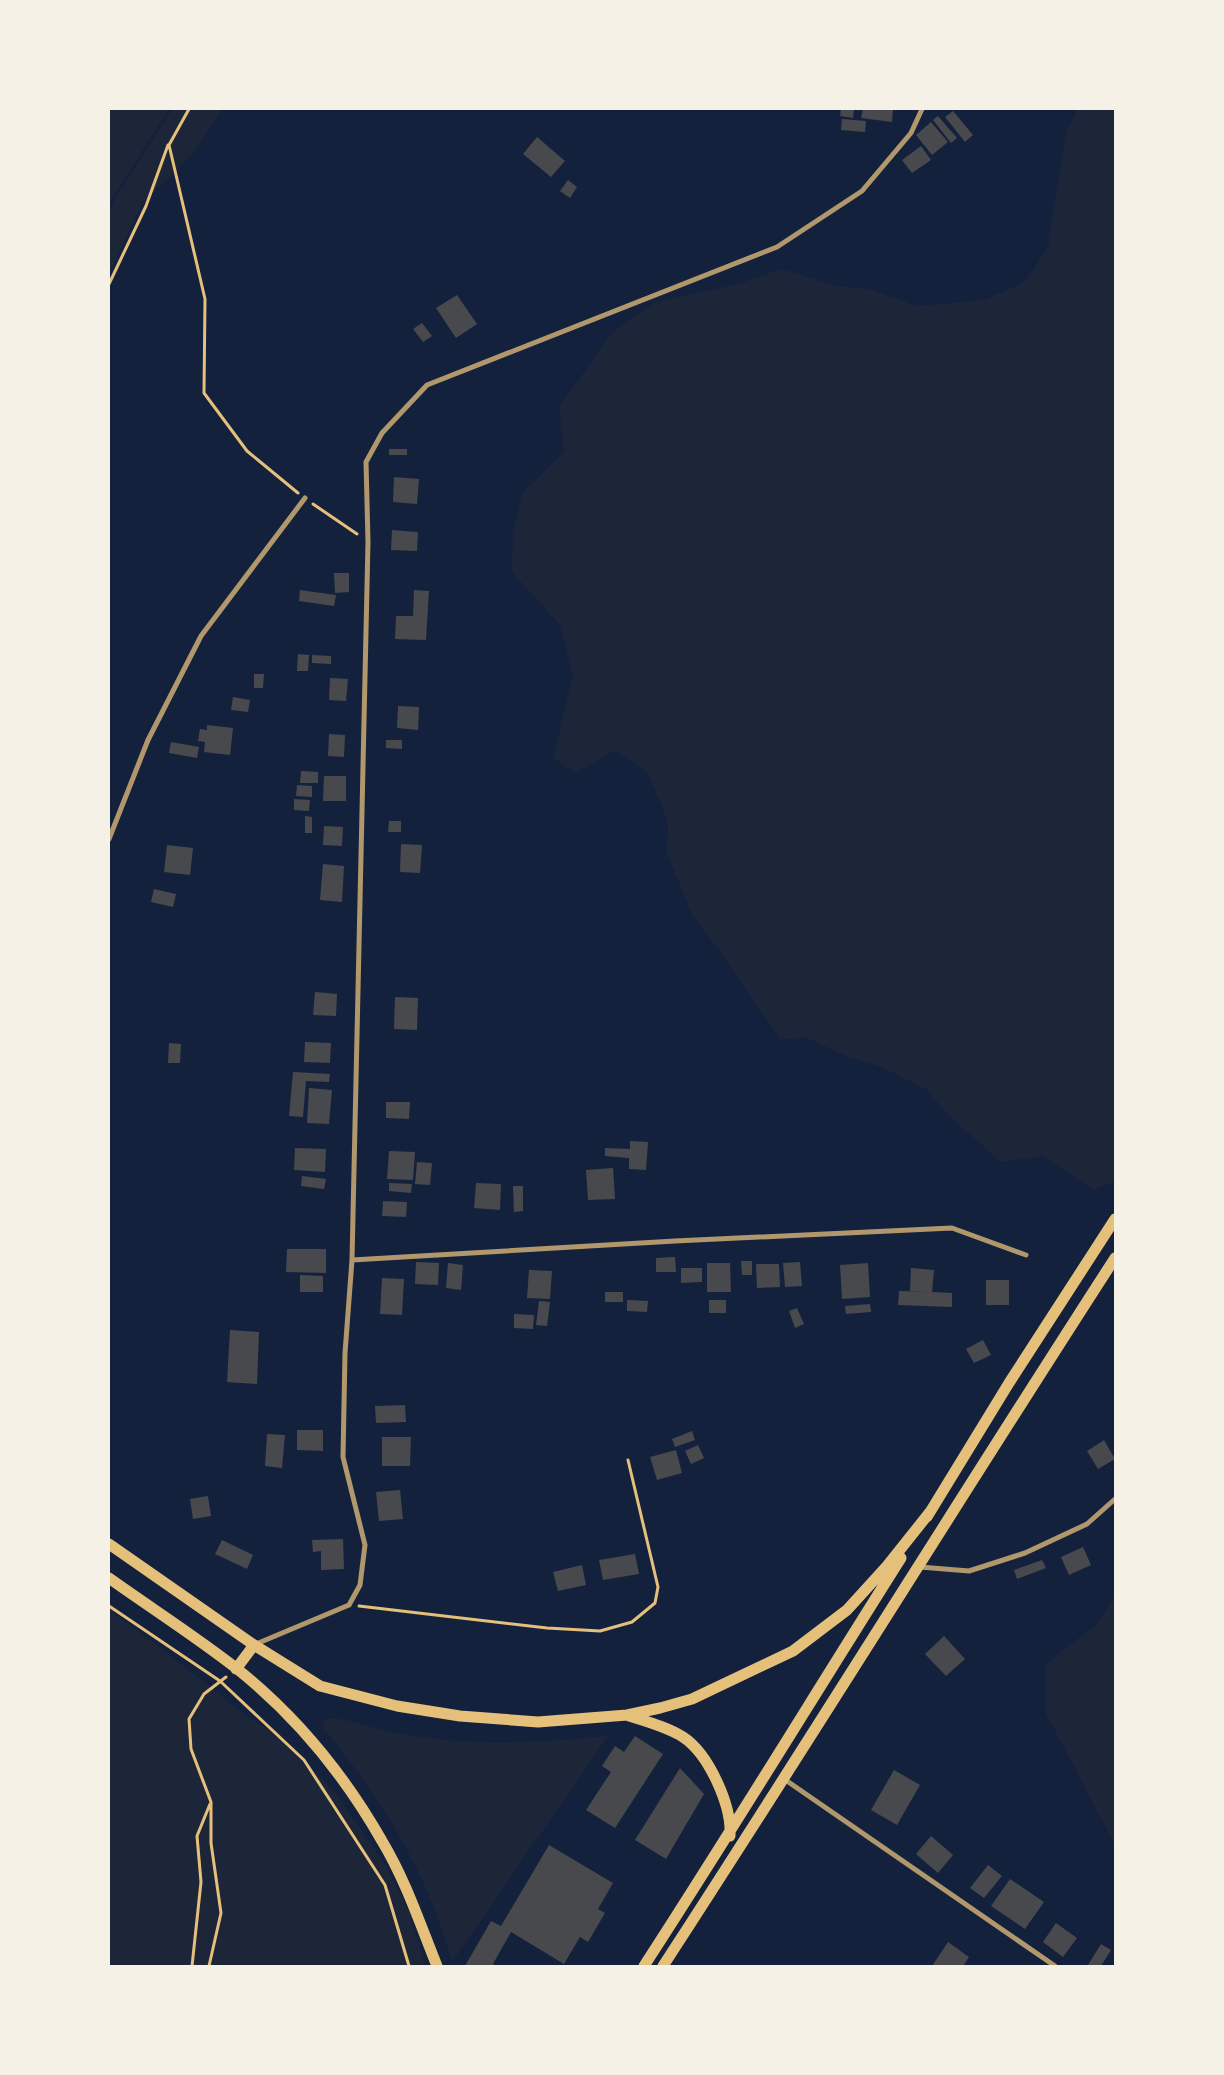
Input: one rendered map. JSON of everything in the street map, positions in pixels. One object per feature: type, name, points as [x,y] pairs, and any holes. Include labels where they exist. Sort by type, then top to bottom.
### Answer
[{"type":"main road","points":[[644,1966],[731,1833],[768,1768],[930,1512],[1009,1382],[1115,1219]]},
{"type":"main road","points":[[663,1966],[920,1567],[970,1483],[1115,1258]]},
{"type":"main road","points":[[109,1544],[254,1645],[320,1686],[397,1706],[460,1716],[538,1722],[627,1716],[692,1699],[793,1650],[847,1610],[887,1566],[930,1512]]},
{"type":"main road","points":[[109,1578],[236,1669],[287,1715],[344,1780],[383,1842],[409,1894],[437,1966]]},
{"type":"main road","points":[[236,1669],[254,1645]]},
{"type":"main road","points":[[627,1716],[667,1728],[685,1738],[708,1762],[725,1806],[731,1833],[728,1867]]},
{"type":"main road","points":[[426,1939],[430,1966]]},
{"type":"street","points":[[254,1645],[349,1605],[360,1585],[365,1545],[343,1457],[345,1353],[352,1260],[368,542],[366,462],[382,433],[426,386],[777,247],[862,191],[912,133],[922,109]]},
{"type":"street","points":[[109,839],[148,740],[201,636],[304,498]]},
{"type":"street","points":[[352,1260],[952,1228],[1026,1256]]},
{"type":"street","points":[[920,1567],[969,1571],[1025,1553],[1087,1524],[1115,1499]]},
{"type":"street","points":[[784,1779],[1055,1966]]},
{"type":"path","points":[[109,284],[146,206],[169,145],[189,109]]},
{"type":"path","points":[[169,145],[205,299],[204,393],[248,451],[304,498],[368,542]]},
{"type":"path","points":[[349,1605],[547,1628],[600,1631],[632,1622],[655,1604],[658,1587],[628,1460]]},
{"type":"path","points":[[109,1606],[220,1681],[304,1760],[385,1884],[409,1966]]},
{"type":"path","points":[[208,1966],[221,1913],[211,1843],[211,1802],[191,1749],[189,1719],[204,1694],[236,1669]]},
{"type":"path","points":[[192,1966],[201,1882],[197,1836],[211,1802]]},
{"type":"shaded area","points":[[109,109],[169,109],[109,203]]},
{"type":"shaded area","points":[[172,109],[222,109],[196,150],[142,204],[109,274],[109,209]]},
{"type":"shaded area","points":[[1078,109],[1115,109],[1115,1181],[1093,1190],[1043,1156],[1001,1162],[948,1115],[926,1089],[879,1066],[846,1056],[805,1037],[781,1040],[719,950],[692,915],[667,853],[668,822],[648,774],[616,750],[575,773],[553,758],[573,676],[560,625],[512,572],[513,533],[523,492],[564,452],[559,407],[612,333],[655,302],[738,284],[782,269],[837,286],[868,289],[917,306],[984,300],[1025,282],[1048,247],[1066,131]]},
{"type":"shaded area","points":[[1115,1594],[1115,1845],[1045,1711],[1045,1666],[1065,1648],[1098,1624]]},
{"type":"shaded area","points":[[109,1610],[161,1648],[246,1716],[280,1737],[334,1791],[387,1867],[410,1914],[425,1966],[109,1966]]},
{"type":"shaded area","points":[[327,1718],[345,1720],[386,1731],[444,1740],[537,1741],[608,1736],[452,1962],[430,1898],[416,1868],[384,1810],[324,1729],[324,1723]]},
{"type":"building","points":[[841,109],[854,109],[853,118],[840,116]]},
{"type":"building","points":[[863,109],[893,109],[892,122],[861,118]]},
{"type":"building","points":[[953,111],[973,135],[965,142],[945,117]]},
{"type":"building","points":[[938,116],[957,138],[951,143],[933,120]]},
{"type":"building","points":[[842,119],[866,121],[865,132],[841,130]]},
{"type":"building","points":[[931,122],[948,142],[932,155],[916,135]]},
{"type":"building","points":[[537,137],[565,161],[551,177],[523,154]]},
{"type":"building","points":[[921,146],[931,160],[912,173],[902,160]]},
{"type":"building","points":[[568,180],[577,187],[570,198],[560,191]]},
{"type":"building","points":[[457,295],[477,324],[456,338],[436,308]]},
{"type":"building","points":[[422,323],[432,336],[423,342],[413,329]]},
{"type":"building","points":[[389,449],[407,449],[407,455],[389,455]]},
{"type":"building","points":[[394,477],[419,479],[417,504],[393,502]]},
{"type":"building","points":[[392,530],[418,532],[417,551],[391,550]]},
{"type":"building","points":[[334,573],[349,573],[349,592],[335,593]]},
{"type":"building","points":[[300,590],[336,595],[334,606],[299,601]]},
{"type":"building","points":[[414,590],[429,591],[426,640],[395,639],[396,616],[413,616]]},
{"type":"building","points":[[298,654],[309,655],[308,671],[297,671]]},
{"type":"building","points":[[312,655],[331,656],[331,664],[312,663]]},
{"type":"building","points":[[254,674],[264,674],[263,688],[254,688]]},
{"type":"building","points":[[330,678],[348,679],[346,701],[329,700]]},
{"type":"building","points":[[233,697],[250,700],[248,712],[231,710]]},
{"type":"building","points":[[398,706],[419,707],[418,730],[397,728]]},
{"type":"building","points":[[207,725],[233,728],[230,755],[204,752],[205,742],[198,741],[200,729],[207,730]]},
{"type":"building","points":[[329,734],[345,735],[344,757],[328,756]]},
{"type":"building","points":[[386,740],[402,740],[402,749],[386,748]]},
{"type":"building","points":[[171,742],[199,747],[197,758],[169,753]]},
{"type":"building","points":[[301,771],[318,772],[318,783],[300,783]]},
{"type":"building","points":[[324,776],[346,776],[346,801],[323,801]]},
{"type":"building","points":[[297,785],[312,786],[312,797],[296,796]]},
{"type":"building","points":[[294,799],[310,800],[309,811],[294,810]]},
{"type":"building","points":[[305,816],[312,817],[312,833],[305,833]]},
{"type":"building","points":[[389,821],[401,821],[401,832],[388,832]]},
{"type":"building","points":[[324,826],[343,827],[342,846],[323,845]]},
{"type":"building","points":[[401,844],[422,845],[420,873],[400,872]]},
{"type":"building","points":[[167,845],[193,848],[190,875],[164,872]]},
{"type":"building","points":[[323,864],[344,866],[342,902],[320,900]]},
{"type":"building","points":[[154,889],[176,894],[173,907],[151,902]]},
{"type":"building","points":[[315,992],[337,994],[336,1016],[313,1015]]},
{"type":"building","points":[[395,997],[418,998],[417,1030],[394,1029]]},
{"type":"building","points":[[305,1042],[331,1043],[330,1063],[304,1062]]},
{"type":"building","points":[[169,1043],[181,1044],[180,1063],[168,1063]]},
{"type":"building","points":[[293,1072],[330,1074],[329,1082],[306,1081],[303,1117],[289,1116]]},
{"type":"building","points":[[309,1088],[332,1090],[329,1124],[307,1123]]},
{"type":"building","points":[[386,1102],[410,1102],[409,1119],[386,1118]]},
{"type":"building","points":[[630,1141],[648,1142],[646,1170],[629,1169],[629,1158],[605,1156],[605,1148],[630,1149]]},
{"type":"building","points":[[295,1148],[326,1149],[325,1172],[294,1170]]},
{"type":"building","points":[[389,1151],[415,1152],[413,1180],[387,1179]]},
{"type":"building","points":[[417,1162],[432,1163],[430,1185],[415,1184]]},
{"type":"building","points":[[613,1168],[615,1199],[588,1200],[586,1170]]},
{"type":"building","points":[[302,1176],[326,1179],[324,1189],[301,1186]]},
{"type":"building","points":[[389,1183],[412,1184],[411,1193],[389,1191]]},
{"type":"building","points":[[476,1183],[501,1184],[500,1210],[474,1208]]},
{"type":"building","points":[[513,1186],[523,1186],[523,1211],[514,1212]]},
{"type":"building","points":[[383,1201],[407,1202],[406,1217],[382,1216]]},
{"type":"building","points":[[287,1249],[326,1249],[326,1273],[286,1272]]},
{"type":"building","points":[[675,1257],[676,1272],[656,1272],[656,1258]]},
{"type":"building","points":[[741,1261],[752,1261],[752,1275],[742,1275]]},
{"type":"building","points":[[416,1262],[439,1263],[438,1285],[415,1284]]},
{"type":"building","points":[[800,1262],[802,1286],[785,1287],[783,1263]]},
{"type":"building","points":[[448,1263],[463,1265],[461,1290],[446,1288]]},
{"type":"building","points":[[707,1263],[730,1263],[731,1292],[707,1292]]},
{"type":"building","points":[[868,1263],[870,1297],[842,1299],[840,1265]]},
{"type":"building","points":[[756,1264],[779,1264],[780,1287],[757,1288]]},
{"type":"building","points":[[681,1268],[702,1268],[702,1282],[681,1283]]},
{"type":"building","points":[[911,1268],[934,1270],[932,1292],[952,1293],[952,1307],[898,1305],[899,1291],[929,1292],[910,1291]]},
{"type":"building","points":[[529,1270],[552,1271],[550,1299],[527,1298]]},
{"type":"building","points":[[300,1275],[323,1276],[323,1292],[300,1292]]},
{"type":"building","points":[[382,1278],[404,1279],[402,1315],[380,1314]]},
{"type":"building","points":[[986,1280],[1009,1280],[1009,1305],[986,1305]]},
{"type":"building","points":[[605,1292],[623,1292],[623,1302],[605,1302]]},
{"type":"building","points":[[627,1300],[648,1301],[647,1312],[627,1311]]},
{"type":"building","points":[[709,1300],[726,1300],[726,1313],[709,1313]]},
{"type":"building","points":[[539,1301],[550,1302],[547,1326],[536,1325]]},
{"type":"building","points":[[870,1304],[871,1312],[846,1314],[845,1306]]},
{"type":"building","points":[[797,1308],[804,1324],[795,1328],[789,1311]]},
{"type":"building","points":[[514,1314],[534,1315],[533,1329],[514,1328]]},
{"type":"building","points":[[230,1330],[259,1332],[257,1384],[227,1382]]},
{"type":"building","points":[[983,1340],[991,1355],[974,1363],[966,1349]]},
{"type":"building","points":[[405,1405],[406,1422],[376,1423],[375,1406]]},
{"type":"building","points":[[297,1430],[323,1430],[323,1451],[297,1450]]},
{"type":"building","points":[[692,1431],[695,1440],[675,1447],[672,1439]]},
{"type":"building","points":[[267,1434],[285,1435],[282,1468],[265,1466]]},
{"type":"building","points":[[382,1437],[411,1437],[410,1466],[382,1466]]},
{"type":"building","points":[[1104,1440],[1115,1459],[1098,1469],[1087,1451]]},
{"type":"building","points":[[698,1445],[704,1458],[691,1464],[685,1451]]},
{"type":"building","points":[[676,1450],[682,1473],[657,1480],[650,1457]]},
{"type":"building","points":[[400,1490],[403,1519],[379,1521],[376,1492]]},
{"type":"building","points":[[208,1496],[211,1516],[193,1519],[190,1499]]},
{"type":"building","points":[[343,1539],[344,1569],[321,1570],[321,1551],[313,1552],[312,1540]]},
{"type":"building","points":[[222,1540],[253,1555],[247,1569],[215,1554]]},
{"type":"building","points":[[1083,1547],[1091,1565],[1069,1575],[1061,1557]]},
{"type":"building","points":[[635,1554],[639,1574],[603,1580],[599,1560]]},
{"type":"building","points":[[1042,1560],[1046,1568],[1017,1579],[1014,1570]]},
{"type":"building","points":[[582,1565],[586,1585],[558,1591],[553,1572]]},
{"type":"building","points":[[944,1636],[965,1659],[946,1676],[925,1654]]},
{"type":"building","points":[[635,1736],[663,1754],[615,1828],[586,1810],[611,1772],[602,1766],[615,1746],[624,1752]]},
{"type":"building","points":[[680,1768],[704,1794],[666,1859],[635,1840]]},
{"type":"building","points":[[894,1770],[920,1785],[897,1825],[871,1810]]},
{"type":"building","points":[[931,1836],[953,1855],[938,1873],[916,1854]]},
{"type":"building","points":[[549,1845],[613,1883],[598,1909],[605,1913],[588,1942],[580,1937],[564,1964],[511,1932],[493,1964],[497,1966],[465,1966],[491,1921],[501,1926]]},
{"type":"building","points":[[988,1865],[1002,1876],[984,1898],[970,1888]]},
{"type":"building","points":[[1010,1879],[1044,1902],[1025,1929],[991,1906]]},
{"type":"building","points":[[1056,1923],[1077,1938],[1063,1957],[1043,1942]]},
{"type":"building","points":[[948,1942],[969,1957],[963,1966],[932,1966]]},
{"type":"building","points":[[1101,1944],[1111,1950],[1101,1966],[1089,1966],[1088,1965]]}]
